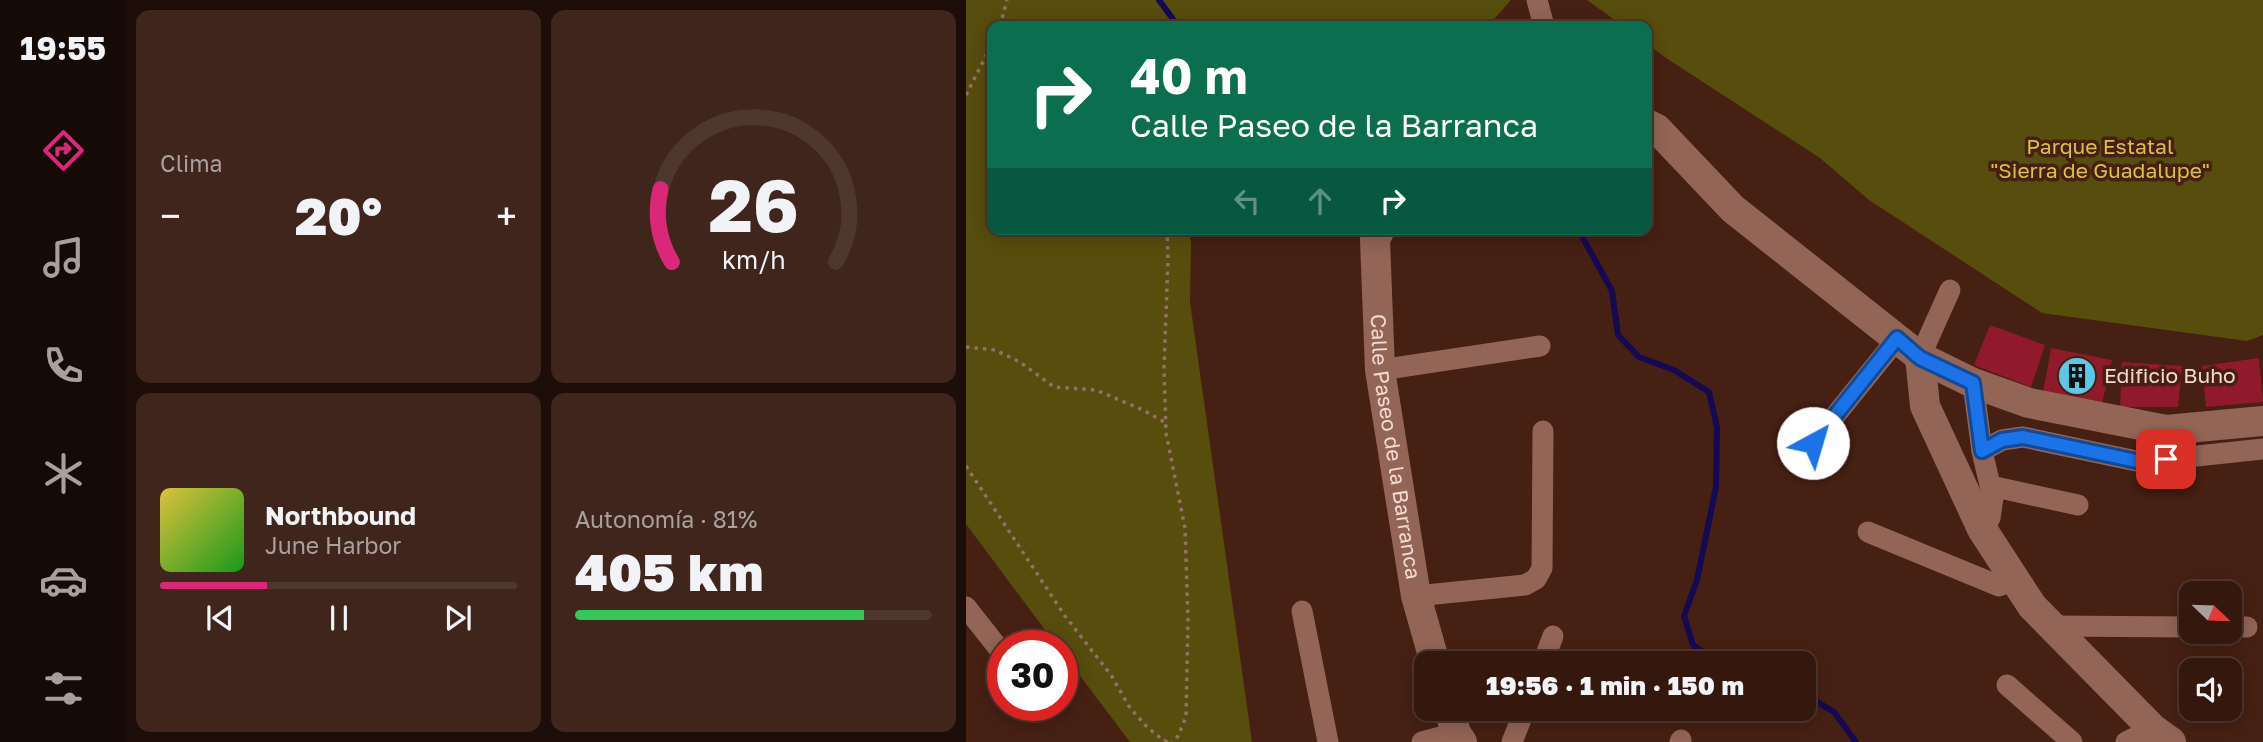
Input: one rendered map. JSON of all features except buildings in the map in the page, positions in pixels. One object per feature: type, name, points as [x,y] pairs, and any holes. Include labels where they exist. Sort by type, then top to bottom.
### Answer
[{"type":"street","points":[[1537,0],[1543,21]]},
{"type":"street","points":[[1652,126],[1733,209],[1920,358],[1973,383],[2029,403],[2166,430],[2263,421]]},
{"type":"street","name":"Calle Paseo de la Barranca","points":[[1377,235],[1375,240],[1380,370],[1416,596],[1432,651]]},
{"type":"street","points":[[1950,290],[1920,358],[1925,406],[1982,529],[2032,607],[2162,735]]},
{"type":"street","points":[[1813,443],[1897,338]]},
{"type":"street","points":[[1380,370],[1540,346]]},
{"type":"street","points":[[1973,383],[1982,451],[1991,486],[1992,510],[1982,529]]},
{"type":"street","points":[[1416,596],[1525,585],[1536,579],[1542,568],[1542,431]]},
{"type":"street","points":[[1982,451],[2002,440],[2023,437],[2141,462],[2263,449]]},
{"type":"street","points":[[1991,486],[2078,505]]},
{"type":"street","points":[[1868,532],[1999,586],[2015,580]]},
{"type":"street","points":[[966,607],[987,634]]},
{"type":"street","points":[[1302,611],[1328,742]]},
{"type":"street","points":[[2052,626],[2179,627]]},
{"type":"street","points":[[1547,651],[1553,636]]},
{"type":"street","points":[[2007,685],[2072,742]]},
{"type":"street","points":[[1512,742],[1520,721]]},
{"type":"street","points":[[1422,742],[1456,728]]},
{"type":"street","points":[[2126,742],[2162,735]]},
{"type":"path","points":[[1001,21],[1007,0]]},
{"type":"path","points":[[966,95],[987,54]]},
{"type":"path","points":[[966,466],[1065,616],[1111,676],[1130,708],[1163,740],[1170,742],[1178,736],[1186,717],[1188,588],[1185,528],[1170,461],[1166,423],[1164,369],[1167,235]]},
{"type":"path","points":[[966,347],[995,350],[1020,362],[1054,387],[1096,390],[1166,423]]},
{"type":"green space","points":[[966,0],[1511,0],[1492,21],[987,21],[987,235],[1189,235],[1190,302],[1252,742],[1130,742],[1078,673],[1078,630],[1045,630],[966,524]]},
{"type":"green space","name":"Parque Estatal \"Sierra de Guadalupe\"","points":[[1587,0],[2263,0],[2263,335],[2247,341],[2042,313],[1869,200],[1820,158],[1652,48],[1652,21],[1616,21]]},
{"type":"waterway","points":[[1159,0],[1174,21]]},
{"type":"waterway","points":[[1581,235],[1612,291],[1618,335],[1639,357],[1674,370],[1709,392],[1717,427],[1716,487],[1697,580],[1684,616],[1693,645],[1701,651]]},
{"type":"waterway","points":[[1816,701],[1834,712],[1856,742]]},
{"type":"place","name":"Edificio Buho","points":[[2077,376]]},
{"type":"route","points":[[1813,443],[1897,338],[1920,358],[1973,383],[1982,451],[2002,440],[2023,437],[2141,462],[2166,459]]}]
